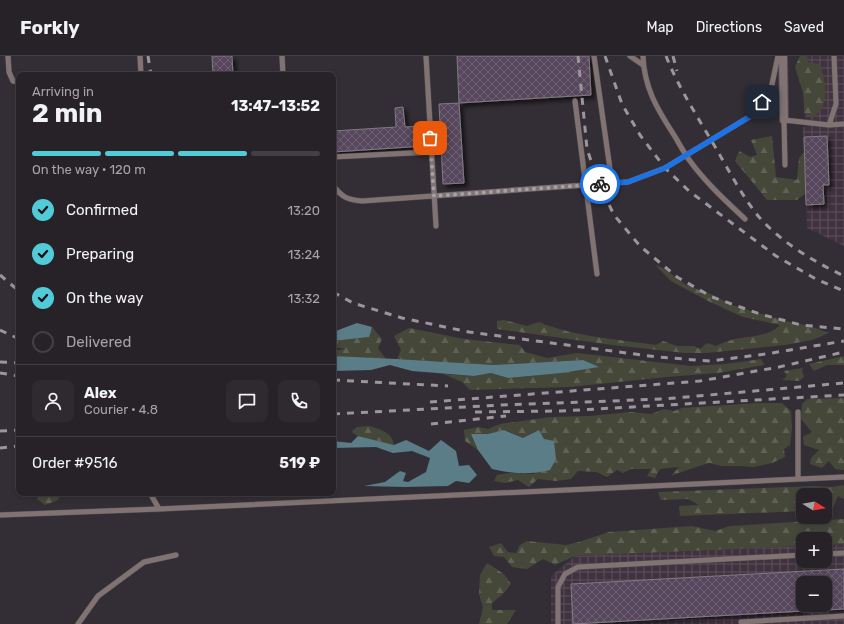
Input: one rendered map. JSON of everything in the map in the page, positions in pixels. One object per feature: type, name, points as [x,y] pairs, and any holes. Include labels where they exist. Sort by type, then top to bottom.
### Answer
[{"type":"street","points":[[783,56],[784,120]]},
{"type":"lane","points":[[8,56],[9,72],[14,81],[16,81]]},
{"type":"lane","points":[[140,56],[141,72]]},
{"type":"lane","points":[[282,56],[283,72]]},
{"type":"lane","points":[[426,56],[436,226]]},
{"type":"lane","points":[[594,56],[612,184]]},
{"type":"lane","points":[[630,56],[643,65]]},
{"type":"lane","points":[[643,56],[643,65],[650,96],[666,124],[690,160],[717,193],[745,219]]},
{"type":"lane","points":[[336,190],[349,200],[362,201],[628,182],[665,168],[754,114],[771,89],[778,56]]},
{"type":"lane","points":[[829,125],[836,104],[834,56]]},
{"type":"lane","points":[[575,101],[597,274]]},
{"type":"lane","points":[[785,165],[784,120],[829,125],[844,124]]},
{"type":"lane","points":[[336,157],[431,152]]},
{"type":"lane","points":[[798,412],[798,479]]},
{"type":"lane","points":[[0,515],[844,477]]},
{"type":"lane","points":[[152,496],[159,509]]},
{"type":"lane","points":[[832,554],[844,553]]},
{"type":"lane","points":[[78,624],[98,596],[144,562],[176,555]]},
{"type":"lane","points":[[558,624],[558,587],[565,574],[578,567],[796,555]]},
{"type":"lane","points":[[741,622],[844,616]]},
{"type":"shaded area","points":[[800,56],[844,56],[844,246],[807,228],[803,127],[806,127]]},
{"type":"shaded area","points":[[844,544],[844,624],[551,624],[551,576],[575,556],[796,546],[796,568],[832,568],[832,545]]},
{"type":"green space","points":[[800,56],[807,56],[808,62],[820,64],[824,80],[824,103],[820,111],[813,117],[804,113],[804,96],[795,67]]},
{"type":"green space","points":[[772,136],[776,177],[797,180],[799,158],[804,152],[806,193],[797,200],[767,200],[735,161],[739,151],[750,157],[757,155],[751,140]]},
{"type":"green space","points":[[655,265],[663,268],[686,285],[713,295],[732,305],[785,321],[810,326],[829,333],[812,340],[785,345],[706,353],[685,353],[612,345],[497,329],[497,321],[504,320],[527,326],[539,322],[567,331],[596,337],[656,345],[663,341],[677,346],[694,346],[700,349],[707,343],[716,346],[735,339],[762,335],[780,325],[743,317],[708,301],[671,281]]},
{"type":"green space","points":[[372,327],[382,339],[378,348],[386,359],[336,356],[336,351],[346,349],[336,347],[336,341],[368,337]]},
{"type":"green space","points":[[409,328],[464,339],[520,345],[525,352],[547,358],[577,353],[691,366],[725,364],[761,359],[764,365],[718,373],[570,387],[470,390],[462,382],[443,374],[474,376],[491,373],[508,378],[562,373],[598,367],[583,360],[494,365],[397,359],[401,350],[394,336]]},
{"type":"green space","points":[[844,356],[844,365],[827,365],[814,371],[809,364]]},
{"type":"green space","points":[[803,368],[802,371],[804,377],[799,381],[782,380],[787,376],[784,371]]},
{"type":"green space","points":[[844,398],[844,470],[835,469],[829,461],[822,468],[810,464],[811,458],[819,450],[804,445],[803,437],[812,432],[801,419],[802,404],[807,399]]},
{"type":"green space","points":[[782,403],[791,411],[792,428],[790,445],[784,449],[785,457],[772,463],[754,467],[722,466],[709,463],[671,476],[679,467],[660,469],[655,478],[647,476],[651,469],[631,469],[623,473],[617,470],[607,477],[597,472],[578,471],[571,479],[556,481],[538,479],[529,487],[518,480],[505,483],[494,481],[497,475],[509,473],[534,474],[544,439],[539,430],[523,438],[505,430],[488,434],[471,434],[478,450],[465,441],[464,430],[478,427],[488,429],[500,424],[550,417],[590,416],[630,412],[651,414],[664,409],[674,411],[682,408]]},
{"type":"green space","points":[[370,426],[382,430],[388,434],[394,445],[358,436],[351,432],[357,427]]},
{"type":"green space","points":[[844,485],[844,499],[838,496],[832,510],[832,488],[796,488],[796,511],[680,516],[679,506],[699,505],[688,499],[661,500],[658,492],[813,486],[833,487]]},
{"type":"green space","points":[[38,496],[61,496],[56,501],[45,505],[37,499]]},
{"type":"green space","points":[[844,519],[844,544],[832,545],[832,532],[796,532],[796,546],[575,556],[555,565],[543,559],[527,569],[512,567],[504,557],[494,556],[489,547],[501,543],[508,552],[516,553],[520,545],[527,541],[566,545],[609,532],[692,526],[715,531],[730,526],[796,522],[796,524],[832,524],[832,520]]},
{"type":"green space","points":[[487,563],[504,574],[511,584],[504,593],[492,603],[492,610],[516,610],[507,624],[479,624],[483,608],[479,594],[480,575]]},
{"type":"water","points":[[357,323],[372,327],[369,337],[336,341],[336,331]]},
{"type":"water","points":[[336,356],[494,365],[583,360],[599,367],[562,373],[508,378],[491,373],[474,376],[412,371],[390,365],[371,370],[336,371]]},
{"type":"water","points":[[504,430],[523,438],[539,430],[544,439],[554,441],[556,459],[550,470],[535,473],[521,473],[492,469],[478,450],[471,434],[488,434]]},
{"type":"water","points":[[358,436],[394,445],[406,440],[429,451],[441,440],[456,451],[459,466],[469,465],[477,475],[469,483],[456,481],[448,486],[364,486],[385,482],[400,471],[406,473],[403,481],[408,482],[426,472],[430,458],[412,451],[393,453],[376,447],[336,448],[336,441],[351,443]]},
{"type":"building","points":[[212,56],[232,56],[233,72],[213,72]]},
{"type":"building","points":[[457,56],[589,56],[591,95],[459,103]]},
{"type":"building","points":[[459,103],[464,183],[443,184],[439,104]]},
{"type":"building","points":[[403,107],[405,127],[424,126],[425,146],[336,152],[336,131],[396,127],[395,108]]},
{"type":"building","points":[[827,136],[829,185],[823,185],[824,204],[806,205],[804,137]]},
{"type":"building","points":[[844,569],[844,609],[832,610],[832,576],[796,576],[796,611],[573,624],[571,584]]},
{"type":"railway","points":[[148,56],[151,72]]},
{"type":"railway","points":[[578,56],[587,149],[599,184],[614,215],[640,246],[677,277],[712,297],[760,314],[801,325],[844,329]]},
{"type":"railway","points":[[605,56],[622,104],[640,135],[665,168],[689,191],[776,256],[816,279],[844,291]]},
{"type":"railway","points":[[666,56],[690,104],[737,185],[759,217],[798,251],[844,276]]},
{"type":"railway","points":[[673,56],[677,71]]},
{"type":"railway","points":[[0,275],[16,288]]},
{"type":"railway","points":[[336,294],[353,303],[402,318],[469,332],[657,357],[710,361],[766,354],[844,341]]},
{"type":"railway","points":[[0,330],[16,338]]},
{"type":"railway","points":[[430,402],[700,381],[779,367],[844,352]]},
{"type":"railway","points":[[0,362],[16,363]]},
{"type":"railway","points":[[0,373],[16,376]]},
{"type":"railway","points":[[336,380],[448,386]]},
{"type":"railway","points":[[336,414],[501,405],[664,399],[844,383]]},
{"type":"railway","points":[[475,412],[561,411],[844,395]]},
{"type":"railway","points":[[431,424],[506,416]]},
{"type":"railway","points":[[0,431],[16,430]]},
{"type":"railway","points":[[0,448],[16,446]]},
{"type":"way so far","points":[[430,138],[434,196],[600,184]]},
{"type":"route","points":[[600,184],[628,182],[665,168],[712,141],[754,114],[762,102]]}]
